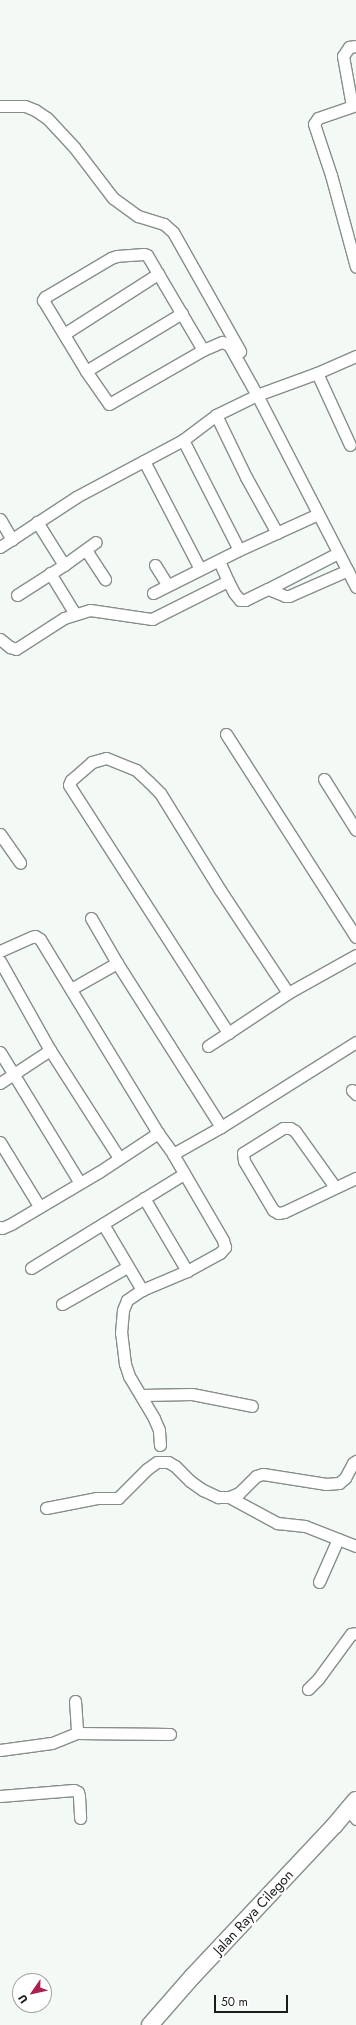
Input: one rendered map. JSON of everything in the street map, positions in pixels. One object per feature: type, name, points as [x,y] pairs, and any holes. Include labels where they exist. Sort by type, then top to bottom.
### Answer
[{"type":"highway","name":"Jalan Raya Cilegon","points":[[150,2025],[192,1977],[353,1809]]},
{"type":"street","points":[[356,46],[349,47],[343,56],[354,106],[318,118],[314,124],[331,175],[356,267]]},
{"type":"street","points":[[0,106],[25,106],[35,110],[47,118],[74,147],[113,198],[138,216],[164,224],[173,232],[260,394],[318,514],[356,587]]},
{"type":"street","points":[[204,350],[147,255],[144,254],[117,256],[45,297],[43,302],[108,403],[111,404],[204,350],[225,342],[232,349],[260,394]]},
{"type":"street","points":[[64,334],[158,274]]},
{"type":"street","points":[[86,371],[182,313]]},
{"type":"street","points":[[0,548],[76,497],[182,440],[216,415],[260,394],[317,373],[356,356]]},
{"type":"street","points":[[317,373],[350,445]]},
{"type":"street","points":[[216,415],[246,477],[277,533]]},
{"type":"street","points":[[182,440],[239,550]]},
{"type":"street","points":[[144,461],[200,569]]},
{"type":"street","points":[[153,593],[167,584],[318,514]]},
{"type":"street","points":[[0,519],[12,540]]},
{"type":"street","points":[[37,522],[64,565]]},
{"type":"street","points":[[17,595],[64,565],[96,542]]},
{"type":"street","points":[[86,550],[105,579]]},
{"type":"street","points":[[219,561],[234,592],[240,600],[245,600],[338,553]]},
{"type":"street","points":[[155,565],[167,584]]},
{"type":"street","points":[[268,589],[285,596],[289,596],[348,570]]},
{"type":"street","points":[[50,573],[75,614]]},
{"type":"street","points":[[0,639],[10,647],[16,649],[75,614],[90,610],[152,619],[228,581]]},
{"type":"street","points":[[226,734],[356,938]]},
{"type":"street","points":[[228,1033],[69,785],[71,780],[92,762],[106,758],[118,761],[136,770],[160,793],[220,890],[288,993]]},
{"type":"street","points":[[324,779],[356,830]]},
{"type":"street","points":[[0,834],[20,863]]},
{"type":"street","points":[[91,918],[117,963],[221,1127]]},
{"type":"street","points":[[0,951],[32,937],[38,937],[158,1133],[173,1154],[224,1240],[225,1247],[220,1253],[187,1271],[142,1290],[127,1300],[122,1316],[121,1333],[127,1370],[142,1394],[159,1430],[160,1445]]},
{"type":"street","points":[[208,1046],[288,993],[356,954]]},
{"type":"street","points":[[0,961],[50,1050],[119,1158]]},
{"type":"street","points":[[71,989],[117,963]]},
{"type":"street","points":[[173,1154],[221,1127],[356,1042]]},
{"type":"street","points":[[0,1083],[50,1050]]},
{"type":"street","points":[[0,1052],[80,1183]]},
{"type":"street","points":[[336,1187],[295,1131],[290,1128],[283,1128],[243,1153],[244,1161],[274,1210],[278,1213],[284,1212],[356,1178]]},
{"type":"street","points":[[0,1227],[2,1228],[11,1224],[80,1183],[158,1133]]},
{"type":"street","points":[[0,1142],[39,1206]]},
{"type":"street","points":[[31,1268],[184,1174]]},
{"type":"street","points":[[144,1198],[187,1271]]},
{"type":"street","points":[[103,1224],[142,1290]]},
{"type":"street","points":[[62,1304],[127,1266]]},
{"type":"street","points":[[142,1394],[192,1394],[252,1406]]},
{"type":"street","points":[[46,1508],[97,1498],[118,1498],[151,1466],[161,1462],[175,1466],[190,1481],[203,1490],[218,1497],[229,1497],[239,1493],[256,1476],[263,1474],[326,1484],[339,1483],[345,1478],[353,1463],[356,1461]]},
{"type":"street","points":[[229,1497],[277,1523],[305,1526],[356,1546]]},
{"type":"street","points":[[319,1582],[338,1539]]},
{"type":"street","points":[[308,1689],[318,1679],[351,1634],[356,1633]]},
{"type":"street","points":[[75,1701],[77,1733]]},
{"type":"street","points":[[0,1750],[52,1743],[77,1733],[170,1734]]},
{"type":"street","points":[[0,1796],[74,1790],[78,1792],[79,1796],[80,1818]]}]
